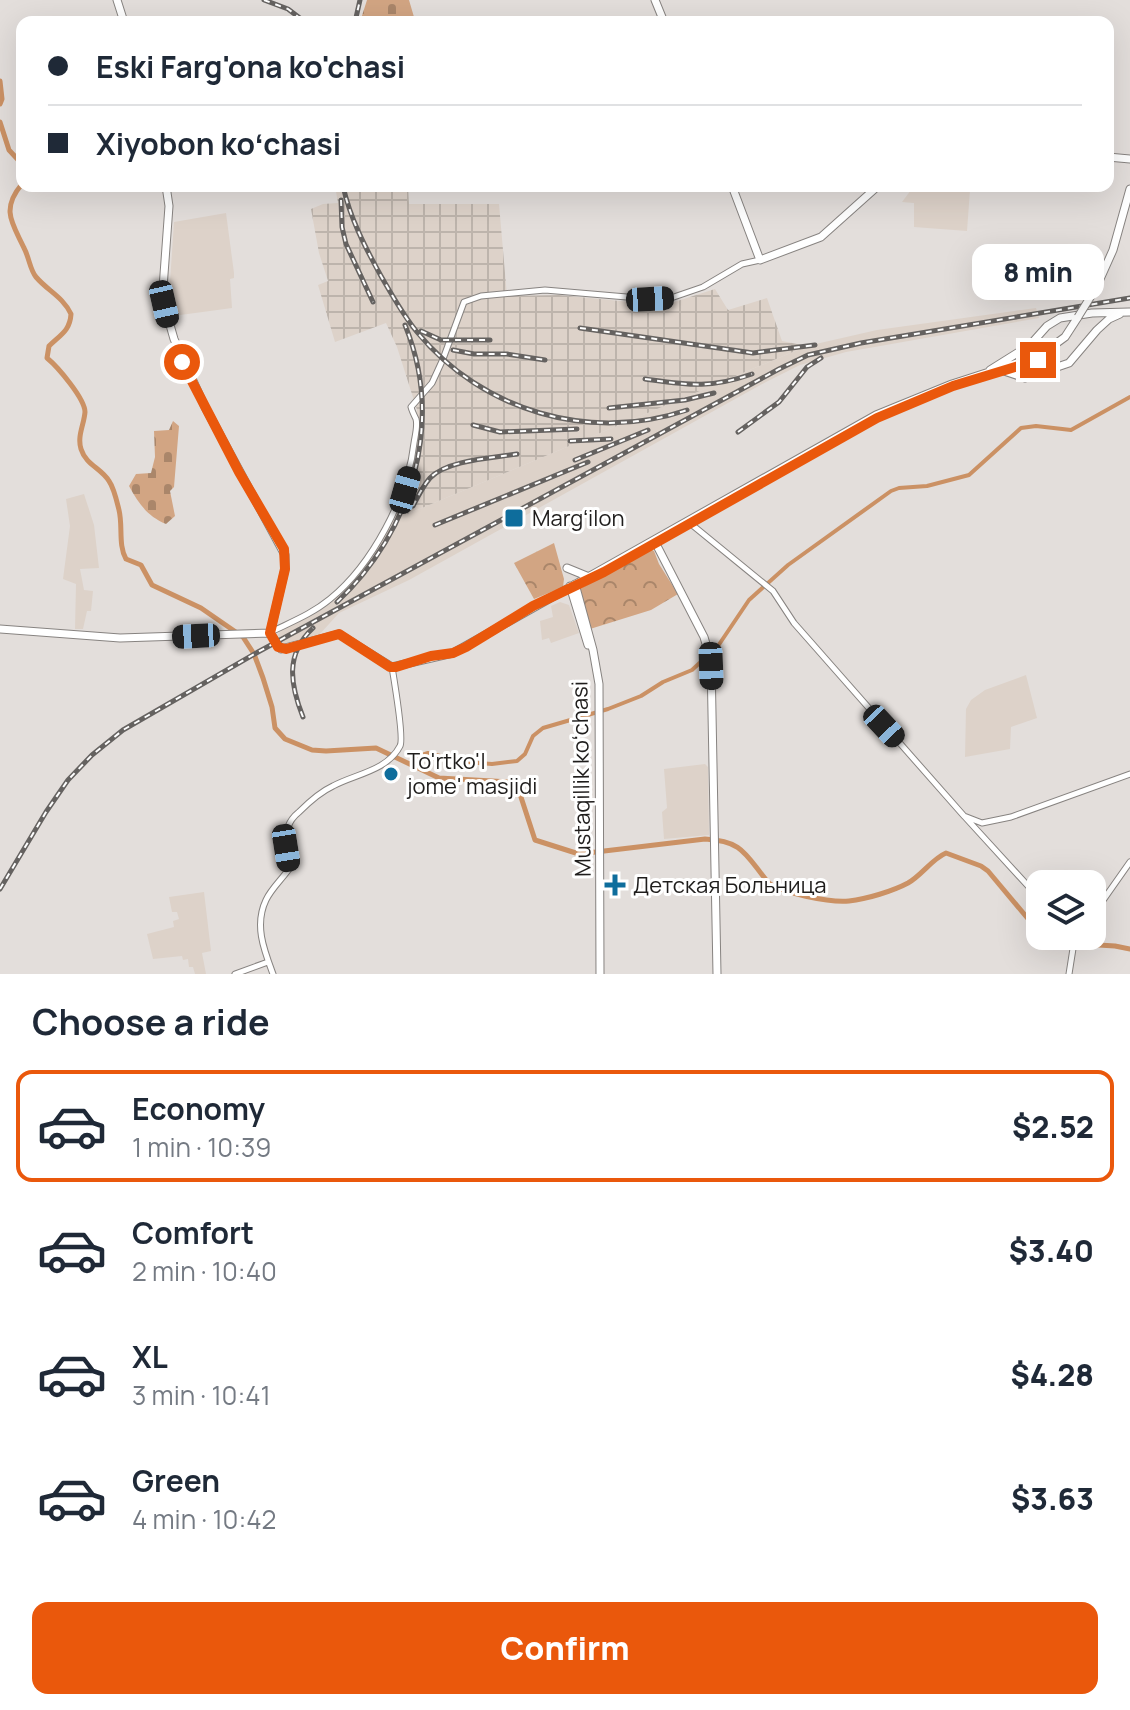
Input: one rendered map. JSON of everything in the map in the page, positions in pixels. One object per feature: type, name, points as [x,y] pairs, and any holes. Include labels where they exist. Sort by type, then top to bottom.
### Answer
[{"type":"main road","points":[[1097,288],[1118,237],[1130,189]]},
{"type":"main road","points":[[167,192],[169,206],[163,296],[174,339],[205,407],[285,555],[285,569],[270,633],[278,647],[286,649],[339,634],[392,667],[453,653],[833,440],[914,398],[986,372],[1016,367]]},
{"type":"main road","points":[[734,192],[760,260],[821,237],[871,192]]},
{"type":"main road","points":[[573,586],[691,524],[833,440],[920,399],[1038,360],[1056,350],[1071,335],[1115,256],[1130,206]]},
{"type":"main road","points":[[986,372],[1030,345],[1051,322],[1092,313],[1130,312]]},
{"type":"main road","points":[[1004,371],[1021,378],[1069,363],[1109,319],[1130,312]]},
{"type":"main road","points":[[1092,313],[1099,321],[1097,330]]},
{"type":"main road","points":[[1007,358],[1006,363],[1016,367]]},
{"type":"main road","points":[[1016,367],[1021,378]]},
{"type":"main road","points":[[655,541],[709,649],[711,661],[717,974]]},
{"type":"main road","points":[[567,568],[589,577]]},
{"type":"main road","name":"Mustaqillik koʻchasi","points":[[573,586],[585,627]]},
{"type":"main road","name":"Mustaqillik koʻchasi","points":[[573,586],[585,627],[598,703],[598,974]]},
{"type":"main road","points":[[546,600],[565,598],[577,607]]},
{"type":"main road","points":[[0,629],[120,638],[270,633]]},
{"type":"street","points":[[270,633],[313,612],[334,596],[354,575],[384,529],[405,490],[410,471],[416,423],[411,407],[430,386],[464,302],[481,296],[545,290],[668,299],[703,287],[742,264],[760,260]]},
{"type":"street","points":[[691,524],[782,602],[797,627],[1026,884]]},
{"type":"street","points":[[273,974],[261,934],[263,910],[269,895],[289,869],[286,848],[288,826],[312,799],[332,786],[374,769],[393,755],[402,737],[392,667]]},
{"type":"street","points":[[973,826],[1011,817],[1130,774]]},
{"type":"street","points":[[964,816],[984,823]]},
{"type":"street","points":[[1106,896],[1130,862]]},
{"type":"street","points":[[1069,974],[1073,950]]},
{"type":"street","points":[[235,974],[268,962]]},
{"type":"shaded area","points":[[336,192],[408,192],[409,204],[499,204],[507,296],[559,295],[651,304],[674,302],[715,289],[728,310],[767,298],[782,341],[807,346],[391,521],[411,479],[418,431],[417,410],[386,323],[335,342],[318,285],[328,281],[311,209],[338,203]]},
{"type":"shaded area","points":[[910,192],[970,192],[967,231],[914,227],[914,203],[902,202]]},
{"type":"shaded area","points":[[226,213],[234,273],[234,278],[230,279],[232,308],[173,316],[169,297],[174,222]]},
{"type":"shaded area","points":[[1036,308],[1039,318],[846,352],[800,365],[409,580],[339,613],[319,635],[284,647],[276,637],[282,629],[317,612],[354,580],[374,553],[391,521],[807,346],[877,330]]},
{"type":"shaded area","points":[[84,494],[94,525],[99,568],[80,569],[84,590],[93,591],[91,611],[87,611],[83,629],[75,629],[76,584],[63,579],[70,526],[66,499]]},
{"type":"shaded area","points":[[560,602],[569,605],[579,633],[551,643],[549,638],[542,640],[540,621],[553,617],[551,606]]},
{"type":"shaded area","points":[[1026,675],[1037,718],[1011,727],[1010,749],[965,757],[966,709],[971,700],[985,690]]},
{"type":"shaded area","points":[[705,764],[708,767],[709,835],[664,839],[662,812],[667,808],[664,769]]},
{"type":"shaded area","points":[[204,892],[211,951],[202,953],[206,974],[195,974],[193,967],[189,967],[188,959],[183,960],[182,956],[153,959],[147,934],[174,927],[173,921],[179,919],[177,912],[172,912],[169,897]]},
{"type":"green space","points":[[367,0],[409,0],[414,16],[362,16]]},
{"type":"green space","points":[[173,421],[179,426],[174,487],[170,491],[175,516],[166,524],[144,509],[129,486],[136,474],[151,473],[155,457],[154,431],[169,430]]},
{"type":"green space","points":[[554,543],[564,579],[563,587],[534,599],[514,563]]},
{"type":"green space","points":[[650,549],[678,594],[651,610],[590,629],[580,589]]},
{"type":"waterway","points":[[0,81],[0,104]]},
{"type":"waterway","points":[[0,122],[9,150],[16,158]]},
{"type":"waterway","points":[[16,192],[11,202],[11,217],[34,274],[71,314],[66,329],[49,346],[47,358],[58,368],[84,406],[81,449],[86,459],[106,477],[112,487],[119,510],[122,548],[126,559],[141,565],[152,585],[201,608],[243,637],[254,654],[263,678],[275,728],[285,739],[312,750],[376,748],[439,778],[511,782],[519,791],[535,840],[579,854],[718,840],[736,846],[773,885],[819,899],[849,901],[902,886],[946,853],[988,871],[1026,916]]},
{"type":"waterway","points":[[410,764],[416,757],[428,753],[465,762],[492,764],[517,761],[525,754],[533,736],[543,728],[608,709],[692,670],[718,646],[749,600],[788,565],[891,491],[969,475],[1021,428],[1036,426],[1071,430],[1130,397]]},
{"type":"waterway","points":[[1106,945],[1130,949]]},
{"type":"railway","points":[[264,0],[297,16]]},
{"type":"railway","points":[[356,16],[360,0]]},
{"type":"railway","points":[[345,192],[364,243],[402,312],[443,359],[473,382],[505,400],[540,413],[576,421],[613,423],[650,419],[687,410]]},
{"type":"railway","points":[[341,200],[346,244],[373,302]]},
{"type":"railway","points":[[0,889],[68,780],[123,730],[258,652],[779,369],[808,355],[861,343],[1130,298]]},
{"type":"railway","points":[[337,602],[363,574],[385,543],[402,509],[414,474],[421,437],[422,400],[417,362],[405,325]]},
{"type":"railway","points":[[580,328],[753,353],[815,345]]},
{"type":"railway","points":[[421,331],[441,340],[490,340]]},
{"type":"railway","points":[[453,350],[545,360]]},
{"type":"railway","points":[[738,432],[779,402],[807,367],[821,358]]},
{"type":"railway","points":[[645,379],[699,384],[723,382],[752,374]]},
{"type":"railway","points":[[609,408],[685,400],[714,393]]},
{"type":"railway","points":[[473,425],[500,432],[577,429]]},
{"type":"railway","points":[[575,460],[648,430]]},
{"type":"railway","points":[[570,441],[611,439]]},
{"type":"railway","points":[[413,506],[430,478],[447,467],[517,454]]},
{"type":"railway","points":[[435,525],[588,462]]},
{"type":"railway","points":[[303,717],[293,681],[294,659],[304,638],[313,628]]},
{"type":"place","name":"Margʻilon","points":[[514,518]]},
{"type":"place","name":"To'rtko'l jome' masjidi","points":[[391,774]]},
{"type":"place","name":"Детская Больница","points":[[615,885]]},
{"type":"route","points":[[182,362],[239,472],[284,549],[285,569],[270,633],[278,647],[286,649],[339,634],[390,667],[401,667],[466,647],[533,606],[604,572],[877,418],[953,386],[1038,360]]}]
